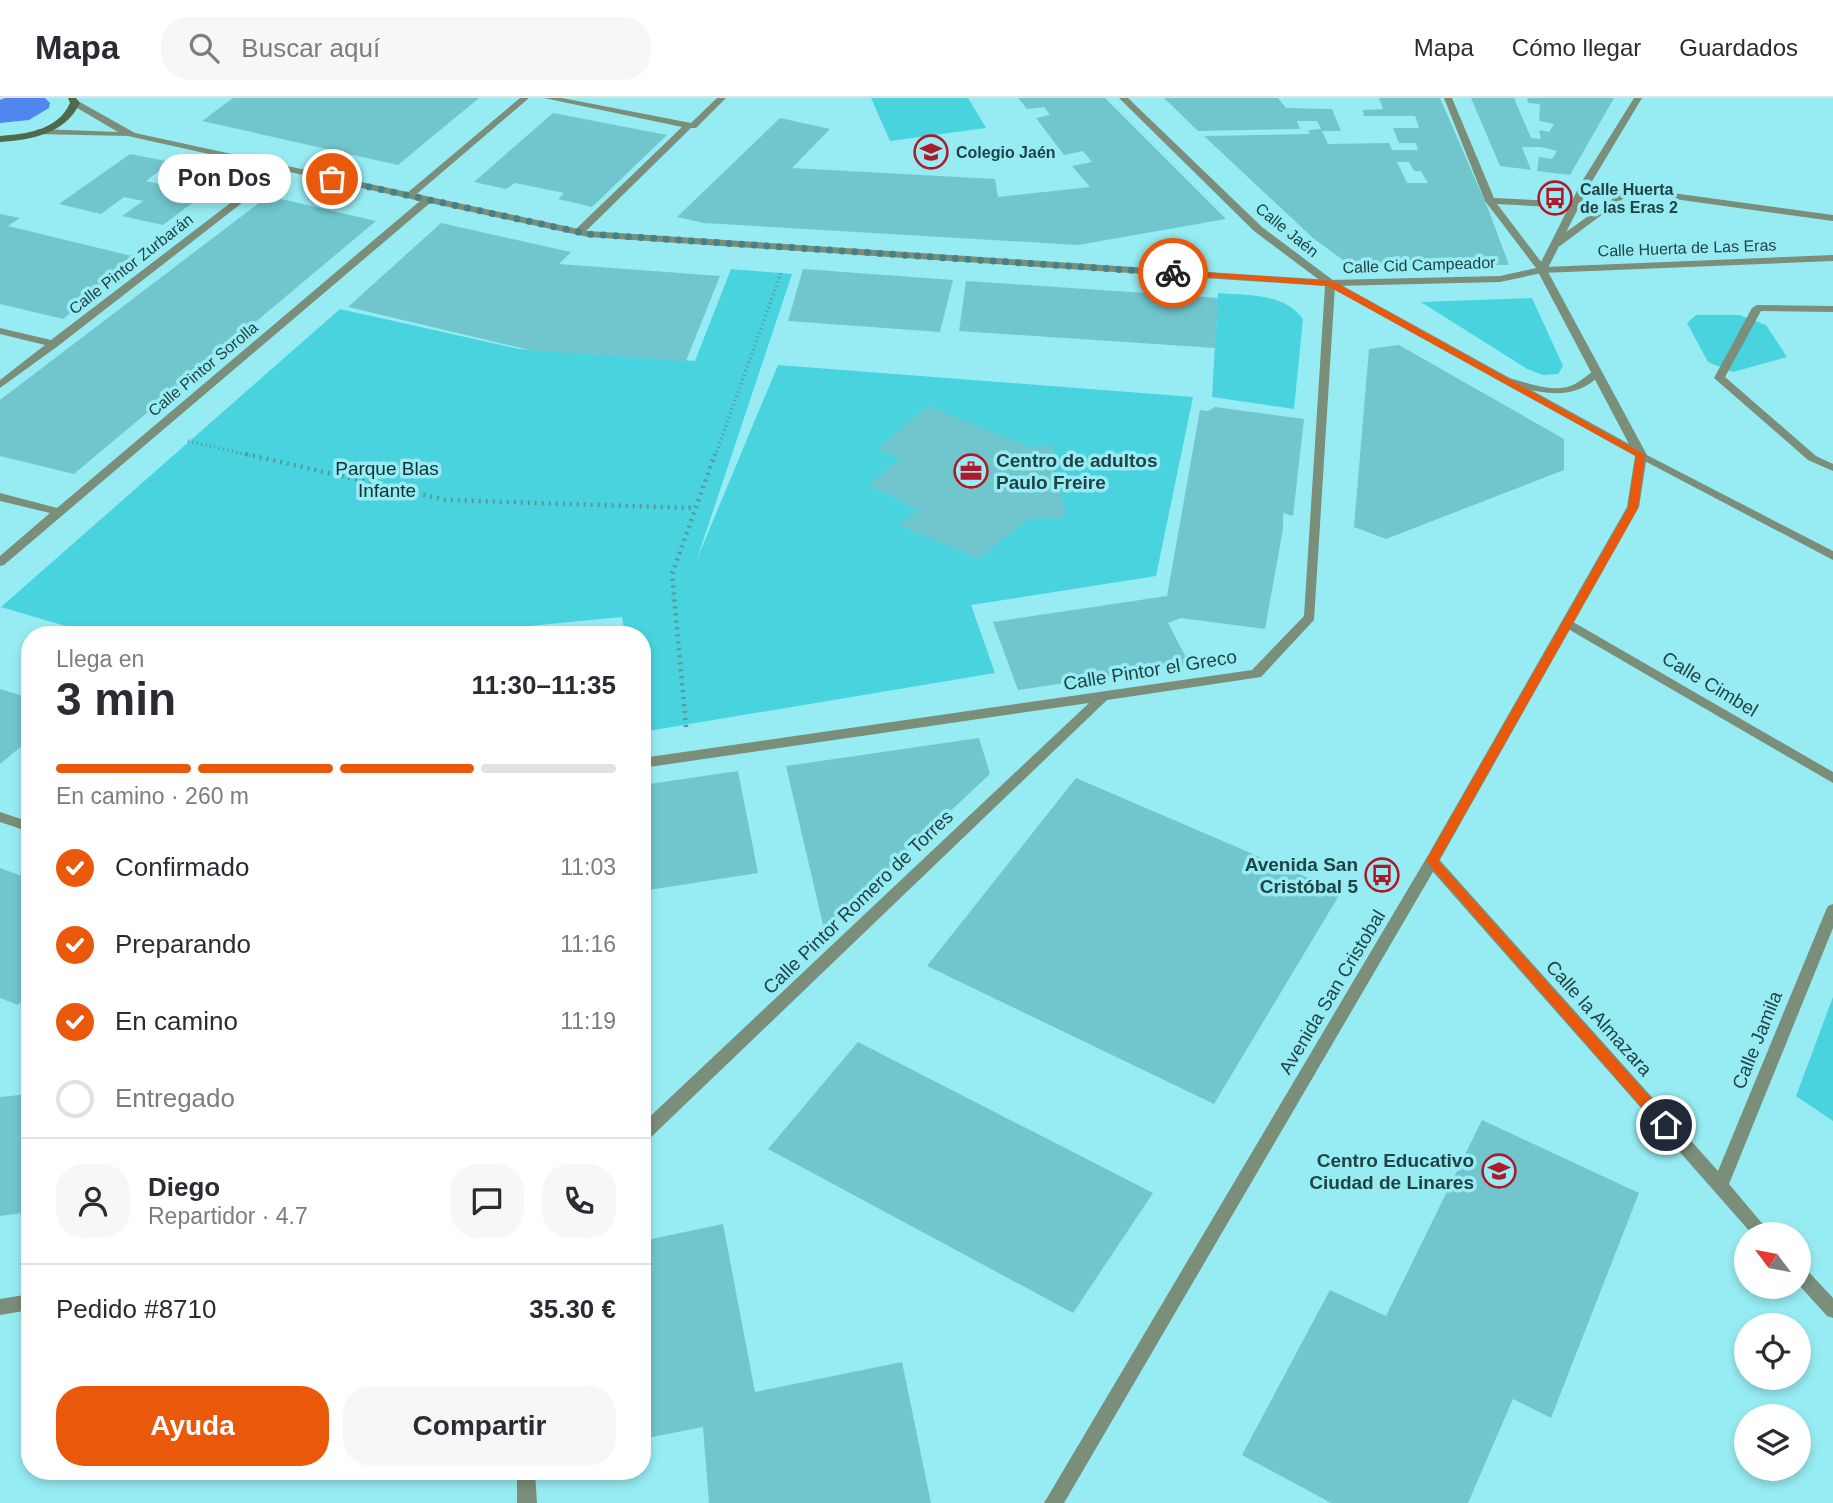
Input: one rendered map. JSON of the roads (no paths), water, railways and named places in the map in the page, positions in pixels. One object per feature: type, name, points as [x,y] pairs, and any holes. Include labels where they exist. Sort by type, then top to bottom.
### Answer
[{"type":"main road","points":[[2,140],[39,132],[64,120],[72,111],[74,101]]},
{"type":"street","points":[[409,196],[525,98]]},
{"type":"street","points":[[548,98],[689,125],[694,125],[722,98]]},
{"type":"street","name":"Calle Jaén","points":[[1123,98],[1258,229],[1330,283],[1641,455],[1833,556]]},
{"type":"street","points":[[1448,98],[1490,201],[1542,270],[1641,455]]},
{"type":"street","points":[[1542,270],[1575,205],[1637,98]]},
{"type":"street","name":"Calle Cid Campeador","points":[[74,101],[132,135]]},
{"type":"street","points":[[579,232],[689,125]]},
{"type":"street","name":"Calle Cid Campeador","points":[[39,132],[132,135],[579,232],[1330,283],[1500,279],[1542,270]]},
{"type":"street","name":"Calle Pintor Zurbarán","points":[[0,385],[282,168]]},
{"type":"street","points":[[1556,244],[1629,190],[1833,218]]},
{"type":"street","name":"Calle Pintor Sorolla","points":[[0,562],[427,200]]},
{"type":"street","points":[[1490,201],[1575,205]]},
{"type":"street","name":"Calle Huerta de Las Eras","points":[[1542,270],[1833,258]]},
{"type":"street","name":"Calle Pintor el Greco","points":[[651,762],[1255,674],[1310,617],[1330,283]]},
{"type":"street","points":[[1833,309],[1757,308],[1719,378],[1812,458],[1833,468]]},
{"type":"street","points":[[0,331],[54,344]]},
{"type":"street","points":[[1506,380],[1549,392],[1583,388],[1597,373]]},
{"type":"street","name":"Avenida San Cristobal","points":[[1054,1503],[1432,861],[1633,508],[1641,455]]},
{"type":"street","points":[[0,496],[59,512]]},
{"type":"street","name":"Calle Cimbel","points":[[1568,623],[1833,778]]},
{"type":"street","name":"Calle Pintor Romero de Torres","points":[[651,1126],[1102,698]]},
{"type":"street","points":[[0,817],[21,824]]},
{"type":"street","name":"Calle la Almazara","points":[[1432,861],[1752,1222]]},
{"type":"street","name":"Calle Jamila","points":[[1720,1186],[1833,909]]},
{"type":"street","points":[[1811,1286],[1833,1310]]},
{"type":"street","points":[[0,1307],[21,1304]]},
{"type":"street","points":[[526,1480],[527,1503]]},
{"type":"place","name":"Colegio Jaén","points":[[931,152]]},
{"type":"place","name":"Pon Dos","points":[[332,179]]},
{"type":"place","name":"Calle Huerta de las Eras 2","points":[[1555,198]]},
{"type":"place","name":"Centro de adultos Paulo Freire","points":[[971,471]]},
{"type":"place","name":"Avenida San Cristóbal 5","points":[[1382,875]]},
{"type":"place","name":"Centro Educativo Ciudad de Linares","points":[[1499,1171]]},
{"type":"park label","name":"Parque Blas Infante","points":[[387,479]]}]
